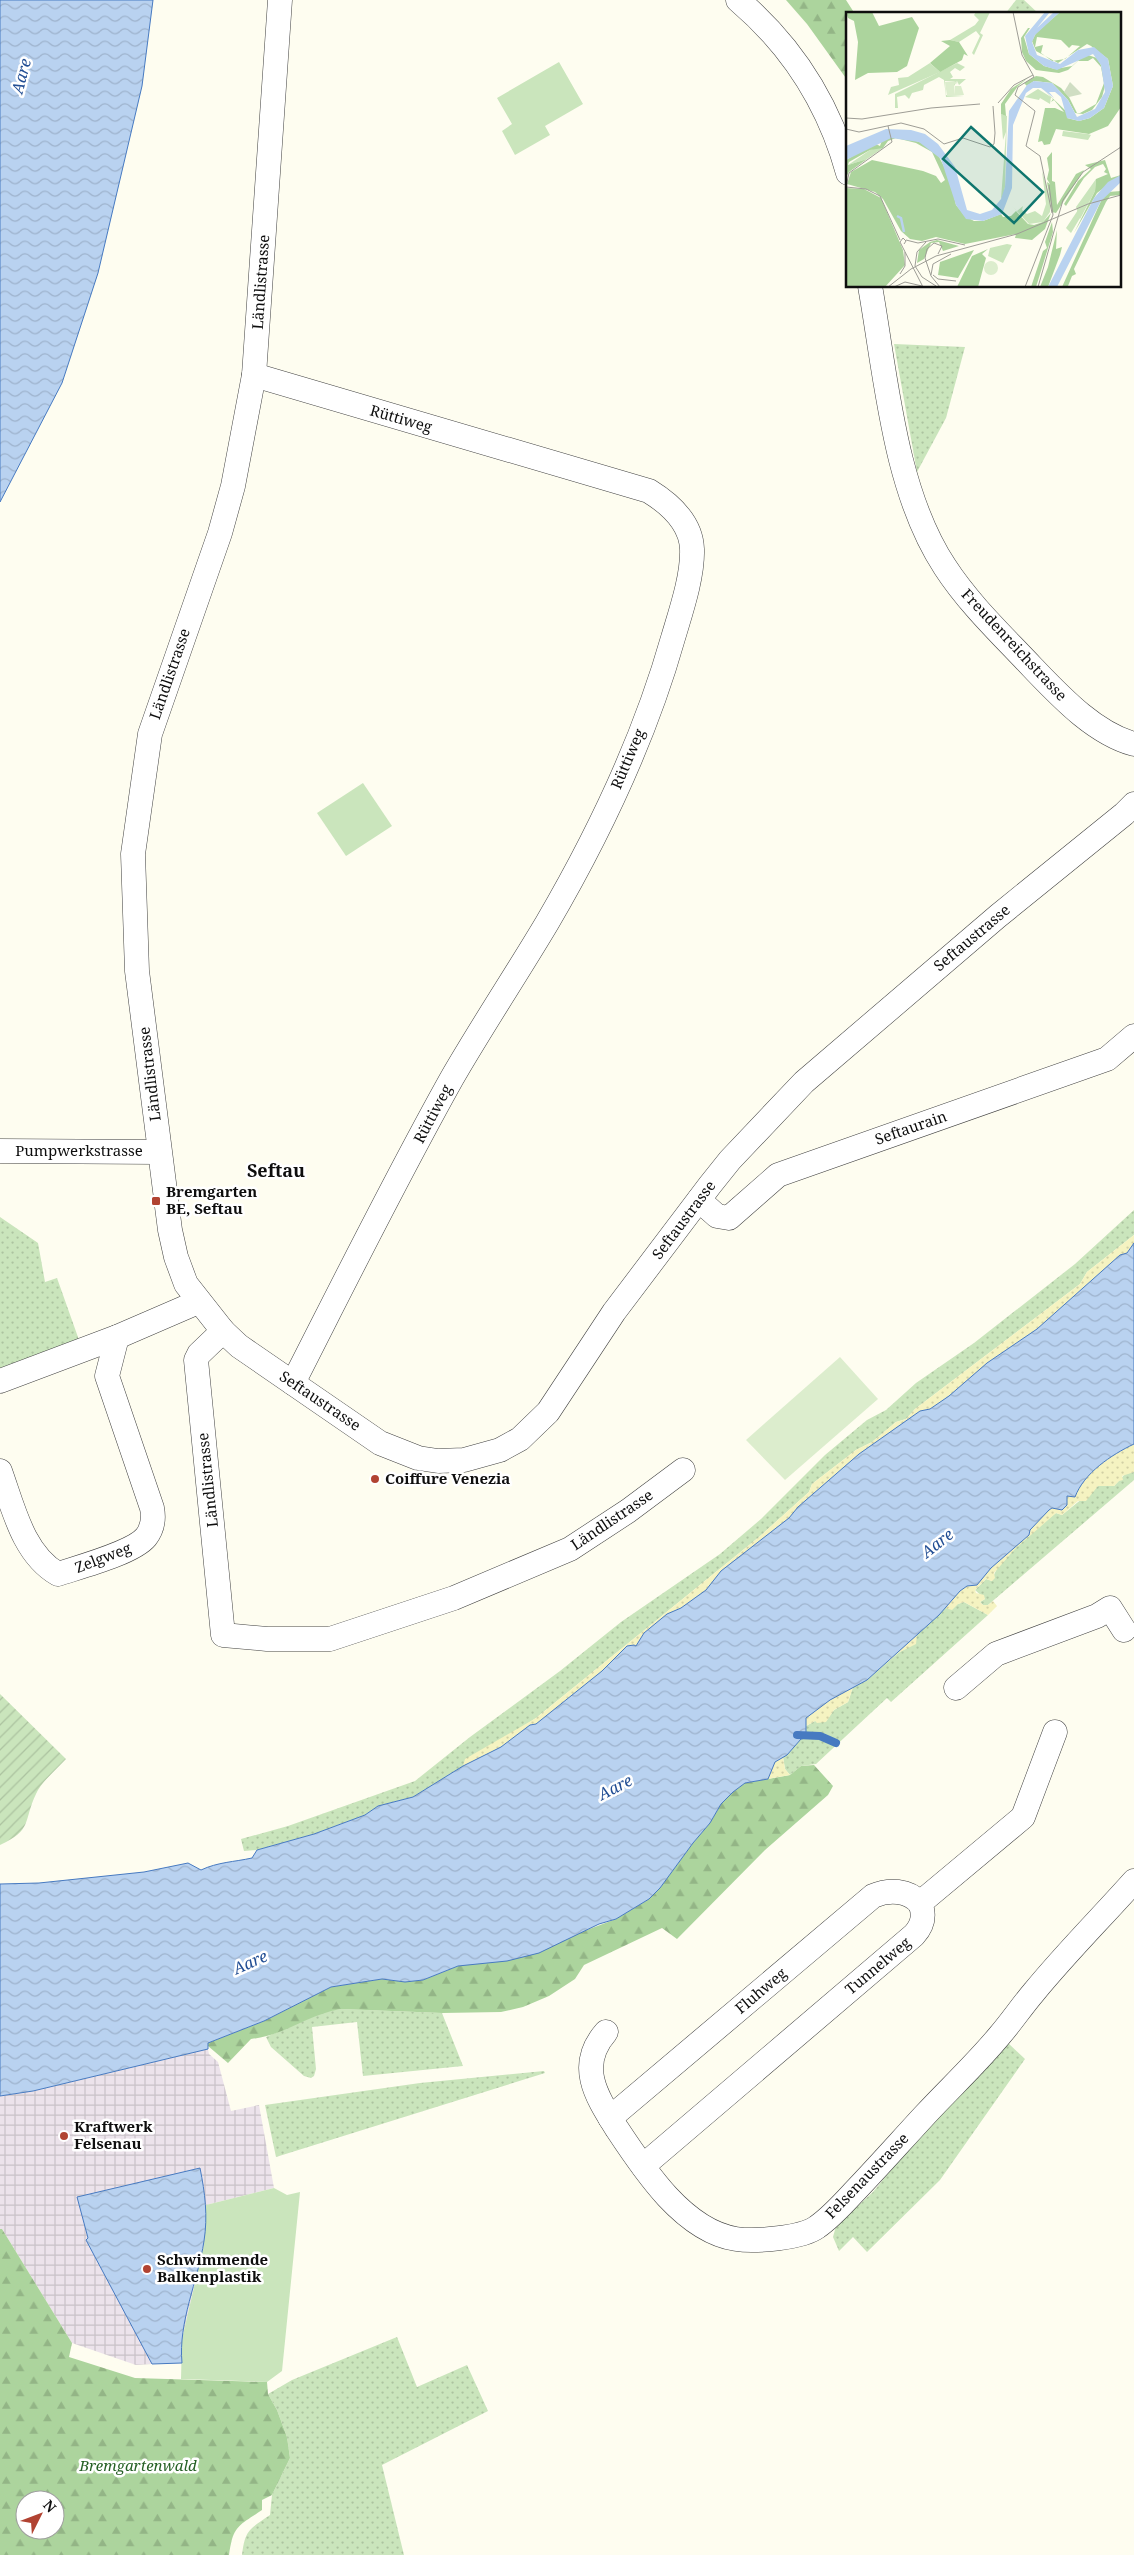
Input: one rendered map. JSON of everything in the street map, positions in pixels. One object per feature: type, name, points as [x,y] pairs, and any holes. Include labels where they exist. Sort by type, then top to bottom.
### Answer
[{"type":"street","name":"Ländlistrasse","points":[[280,0],[254,375],[233,486],[220,533],[150,734],[133,854],[137,971],[159,1152],[176,1257],[186,1284],[198,1302],[223,1331],[199,1354],[196,1360],[223,1635],[267,1639],[330,1639],[454,1598],[570,1549],[628,1511],[683,1470]]},
{"type":"street","points":[[738,0],[776,35],[811,84],[840,146],[846,166]]},
{"type":"street","name":"Freudenreichstrasse","points":[[870,288],[901,461],[913,502],[926,533],[944,567],[972,604],[1067,701],[1103,729],[1134,744]]},
{"type":"street","name":"Rüttiweg","points":[[254,375],[649,491],[679,514],[689,534],[692,551],[684,598],[664,671],[628,761],[584,856],[547,922],[450,1082],[293,1383]]},
{"type":"street","name":"Seftaustrasse","points":[[223,1331],[239,1346],[380,1443],[418,1458],[438,1461],[464,1460],[500,1450],[520,1439],[548,1412],[614,1312],[730,1160],[804,1082],[998,916],[1134,804]]},
{"type":"street","name":"Seftaurain","points":[[699,1200],[717,1216],[729,1218],[778,1175],[1108,1059],[1134,1036]]},
{"type":"street","name":"Pumpwerkstrasse","points":[[0,1151],[159,1152]]},
{"type":"street","points":[[0,1381],[117,1337],[198,1302]]},
{"type":"street","name":"Zelgweg","points":[[0,1471],[25,1537],[42,1562],[58,1574],[129,1549],[147,1536],[154,1518],[152,1508],[107,1376],[117,1337]]},
{"type":"street","points":[[956,1688],[996,1654],[1097,1616],[1110,1608],[1124,1630]]},
{"type":"street","points":[[920,1903],[1023,1816],[1055,1732]]},
{"type":"street","name":"Felsenaustrasse","points":[[606,2032],[598,2041],[590,2065],[592,2083],[610,2118],[643,2166],[678,2208],[718,2234],[750,2240],[798,2234],[817,2228],[880,2165],[1000,2036],[1034,1991],[1134,1881]]},
{"type":"street","name":"Fluhweg","points":[[610,2118],[873,1896],[881,1893],[896,1892],[910,1896],[920,1903]]},
{"type":"street","name":"Tunnelweg","points":[[643,2166],[914,1935],[920,1929],[923,1917],[920,1903]]},
{"type":"shaded area","points":[[208,2049],[209,2054],[218,2062],[231,2111],[259,2105],[274,2188],[206,2205],[204,2244],[182,2339],[152,2364],[136,2365],[72,2343],[2,2229],[0,2229],[0,2096],[33,2091]]},
{"type":"green space","points":[[786,0],[846,0],[854,12],[846,12],[846,78],[807,24]]},
{"type":"green space","points":[[1016,0],[1024,0],[1037,12],[1007,12]]},
{"type":"green space","points":[[559,62],[583,104],[545,126],[550,135],[515,155],[502,131],[512,124],[497,98]]},
{"type":"green space","points":[[894,344],[965,347],[946,418],[917,472]]},
{"type":"green space","points":[[363,783],[392,826],[346,856],[317,813]]},
{"type":"green space","points":[[1134,1210],[1134,1235],[1087,1272],[1080,1284],[915,1409],[906,1419],[896,1422],[872,1442],[856,1450],[812,1484],[809,1492],[759,1537],[536,1718],[413,1797],[378,1806],[365,1815],[314,1834],[257,1850],[244,1851],[241,1839],[288,1826],[415,1781],[470,1737],[560,1671],[621,1622],[720,1554],[761,1519],[825,1455],[867,1420],[886,1410],[916,1383],[974,1343],[1075,1264]]},
{"type":"green space","points":[[0,1217],[38,1243],[45,1282],[57,1278],[79,1340],[0,1371]]},
{"type":"green space","points":[[840,1357],[878,1399],[785,1480],[746,1440]]},
{"type":"green space","points":[[1134,1472],[1134,1480],[988,1605],[983,1605],[980,1602],[985,1599],[975,1590],[986,1579],[992,1581],[1001,1562],[1029,1535],[1056,1513],[1062,1515],[1098,1486],[1114,1486],[1125,1474]]},
{"type":"green space","points":[[964,1602],[988,1615],[891,1702],[887,1698],[816,1764],[801,1766],[790,1775],[785,1769],[783,1757],[801,1739],[806,1726],[815,1721],[826,1721],[834,1710],[848,1702],[853,1687],[867,1680],[898,1653],[910,1646],[917,1635],[945,1608]]},
{"type":"green space","points":[[0,1694],[66,1759],[38,1789],[26,1824],[18,1834],[0,1845]]},
{"type":"green space","points":[[814,1765],[833,1786],[828,1795],[765,1850],[677,1939],[662,1928],[584,1965],[575,1979],[549,1996],[523,2007],[501,2012],[442,2013],[341,2009],[318,2015],[274,2034],[251,2039],[228,2063],[208,2046],[208,2043],[264,2021],[331,1987],[382,1979],[405,1982],[423,1980],[458,1966],[481,1962],[579,1933],[616,1919],[649,1899],[660,1888],[710,1823],[721,1804],[733,1792],[745,1783],[790,1775],[801,1766]]},
{"type":"green space","points":[[341,2009],[442,2013],[463,2066],[363,2076],[357,2022],[312,2027],[316,2069],[314,2076],[311,2078],[304,2076],[271,2047],[266,2037],[325,2011]]},
{"type":"green space","points":[[1007,2042],[1025,2059],[940,2180],[867,2252],[853,2237],[839,2251],[833,2237],[836,2226],[873,2192],[900,2159]]},
{"type":"green space","points":[[544,2071],[545,2073],[276,2157],[265,2105],[420,2083]]},
{"type":"green space","points":[[274,2188],[287,2195],[300,2192],[282,2371],[267,2382],[181,2379],[182,2339],[204,2244],[206,2205]]},
{"type":"green space","name":"Bremgartenwald","points":[[0,2229],[2,2229],[72,2343],[69,2357],[135,2378],[267,2382],[268,2394],[277,2410],[287,2437],[290,2458],[272,2495],[262,2500],[262,2510],[238,2527],[229,2555],[0,2555]]},
{"type":"green space","points":[[397,2337],[417,2387],[467,2365],[488,2411],[382,2465],[404,2555],[242,2555],[245,2540],[250,2530],[270,2515],[272,2495],[290,2458],[287,2437],[277,2410],[268,2394],[292,2380]]},
{"type":"sand","points":[[1134,1235],[1134,1261],[585,1705],[413,1797],[463,1766],[465,1759],[536,1718],[759,1537],[809,1492],[812,1484],[856,1450],[872,1442],[896,1422],[906,1419],[915,1409],[1080,1284],[1087,1272]]},
{"type":"sand","points":[[1134,1430],[1134,1472],[1122,1476],[1123,1480],[1114,1486],[1098,1486],[1086,1501],[1078,1501],[1062,1515],[1056,1513],[1015,1549],[994,1573],[995,1578],[992,1581],[986,1579],[975,1590],[976,1593],[984,1595],[985,1599],[980,1602],[983,1605],[988,1605],[993,1601],[997,1606],[988,1615],[964,1602],[958,1604],[952,1610],[945,1608],[917,1635],[916,1644],[898,1653],[867,1680],[853,1687],[848,1702],[834,1710],[826,1722],[817,1723],[815,1721],[806,1726],[806,1738],[801,1739],[783,1757],[785,1769],[790,1775],[745,1783],[799,1712]]},
{"type":"water","name":"Aare","points":[[0,0],[153,0],[142,86],[98,273],[62,383],[0,502]]},
{"type":"water","name":"Aare","points":[[1134,1243],[1134,1444],[1099,1466],[1085,1480],[1075,1497],[1067,1496],[1067,1505],[1062,1510],[1052,1508],[1049,1510],[1030,1530],[1029,1535],[991,1568],[977,1585],[967,1586],[960,1591],[939,1615],[867,1680],[830,1700],[806,1718],[806,1738],[801,1739],[787,1755],[775,1762],[768,1779],[745,1783],[721,1804],[710,1823],[660,1888],[649,1899],[616,1919],[599,1924],[539,1953],[507,1961],[458,1966],[423,1980],[405,1982],[382,1979],[331,1987],[264,2021],[208,2043],[208,2049],[33,2091],[0,2096],[0,1884],[39,1883],[144,1872],[188,1863],[201,1870],[207,1867],[252,1858],[257,1850],[314,1834],[365,1815],[378,1806],[413,1797],[463,1766],[501,1747],[530,1725],[536,1724],[602,1671],[627,1646],[636,1646],[644,1633],[667,1614],[681,1608],[706,1590],[721,1571],[789,1518],[798,1507],[859,1454],[920,1411],[930,1409],[949,1396],[987,1363],[1037,1329],[1120,1255],[1127,1253]]},
{"type":"water","points":[[200,2168],[206,2223],[201,2256],[183,2332],[182,2363],[152,2364],[86,2240],[88,2238],[77,2197]]},
{"type":"waterway","points":[[797,1735],[820,1736],[836,1743]]},
{"type":"place","name":"Bremgarten BE, Seftau","points":[[156,1201]]},
{"type":"place","name":"Coiffure Venezia","points":[[375,1479]]},
{"type":"place","name":"Kraftwerk Felsenau","points":[[64,2136]]},
{"type":"place","name":"Schwimmende Balkenplastik","points":[[147,2269]]},
{"type":"district","name":"Seftau","points":[[276,1171]]}]
